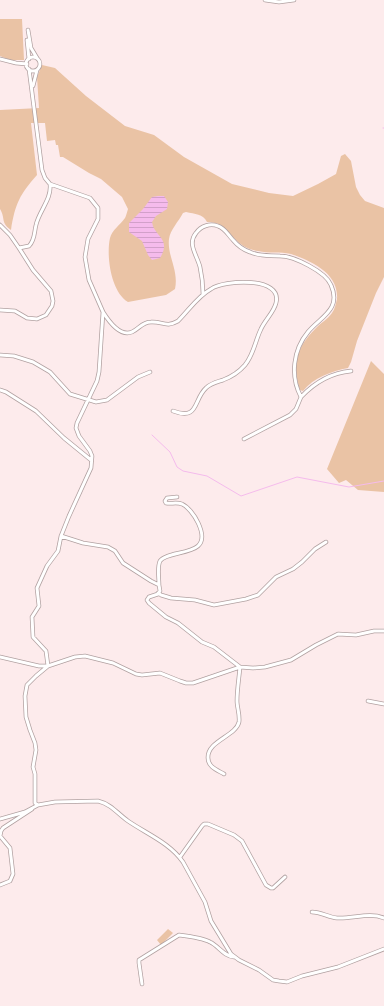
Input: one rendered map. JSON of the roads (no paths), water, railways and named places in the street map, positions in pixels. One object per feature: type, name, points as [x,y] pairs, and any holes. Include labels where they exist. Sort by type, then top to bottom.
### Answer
[{"type":"street","points":[[265,0],[279,2],[294,0]]},
{"type":"street","points":[[19,248],[27,247],[32,242],[38,218],[50,194],[50,184],[43,174],[33,94],[27,64],[29,59],[27,44],[28,30],[31,48],[40,64],[33,83],[33,94]]},
{"type":"street","points":[[29,59],[33,57],[37,58]]},
{"type":"street","points":[[0,59],[27,64]]},
{"type":"street","points":[[29,69],[37,70]]},
{"type":"street","points":[[50,184],[90,198],[98,208],[98,219],[88,239],[85,257],[89,280],[103,312],[113,326],[118,330],[128,333],[132,332],[145,322],[154,322],[166,325],[174,323],[178,321],[203,294],[214,287],[227,283],[264,285],[271,288],[276,294],[274,307],[260,331],[252,354],[244,367],[233,375],[209,385],[200,396],[197,405],[192,412],[183,415],[173,411]]},
{"type":"street","points":[[0,225],[10,235],[33,270],[51,291],[53,301],[52,306],[46,315],[37,319],[28,318],[15,311],[0,310]]},
{"type":"street","points":[[203,294],[202,274],[192,247],[192,242],[198,230],[210,225],[221,227],[234,242],[248,252],[262,256],[287,257],[317,270],[326,277],[333,290],[334,296],[332,307],[326,316],[307,333],[300,344],[296,355],[294,374],[296,386],[301,397]]},
{"type":"street","points":[[48,666],[46,651],[33,637],[32,617],[39,606],[37,588],[47,566],[58,551],[61,536],[79,492],[91,468],[90,451],[79,436],[76,428],[78,419],[97,381],[99,372],[103,312]]},
{"type":"street","points":[[0,355],[20,357],[33,362],[50,372],[70,394],[96,402],[104,401],[138,377],[150,372]]},
{"type":"street","points":[[244,439],[290,414],[296,409],[301,397],[309,388],[322,379],[351,371]]},
{"type":"street","points":[[0,390],[36,410],[64,438],[91,460]]},
{"type":"street","points":[[158,593],[160,561],[163,558],[191,550],[198,546],[202,541],[200,526],[188,509],[182,504],[166,503],[165,501],[167,498],[177,496]]},
{"type":"street","points":[[61,536],[83,543],[108,547],[115,551],[123,563],[151,582],[159,585]]},
{"type":"street","points":[[240,667],[214,647],[202,642],[178,623],[166,617],[149,604],[148,597],[158,593],[171,598],[195,600],[214,605],[246,599],[258,595],[276,577],[297,566],[315,549],[326,542]]},
{"type":"street","points":[[0,657],[39,666],[48,666],[76,657],[85,656],[113,664],[136,674],[142,675],[160,673],[186,683],[193,683],[240,667],[265,667],[291,660],[316,644],[338,634],[356,635],[374,630],[384,631]]},
{"type":"street","points":[[38,806],[35,803],[35,774],[33,767],[36,750],[26,717],[25,696],[27,685],[48,666]]},
{"type":"street","points":[[224,774],[213,768],[208,762],[208,754],[211,748],[235,729],[239,723],[237,700],[240,667]]},
{"type":"street","points":[[368,701],[384,704]]},
{"type":"street","points":[[0,885],[10,881],[13,874],[10,848],[0,836],[3,828],[38,806],[55,802],[103,802],[120,813],[128,821],[166,845],[180,857],[205,902],[211,921],[234,957]]},
{"type":"street","points":[[0,819],[32,809]]},
{"type":"street","points":[[180,857],[202,826],[204,824],[208,824],[234,835],[242,841],[266,885],[273,888],[285,877]]},
{"type":"street","points":[[312,912],[334,918],[350,919],[370,915],[384,918]]},
{"type":"street","points":[[142,984],[138,963],[139,960],[179,935],[216,944],[224,954],[234,957],[259,970],[274,980],[284,982],[331,969],[384,949]]},
{"type":"waterway","points":[[152,435],[170,452],[177,467],[183,471],[207,476],[241,496],[297,477],[349,487],[384,481]]}]
